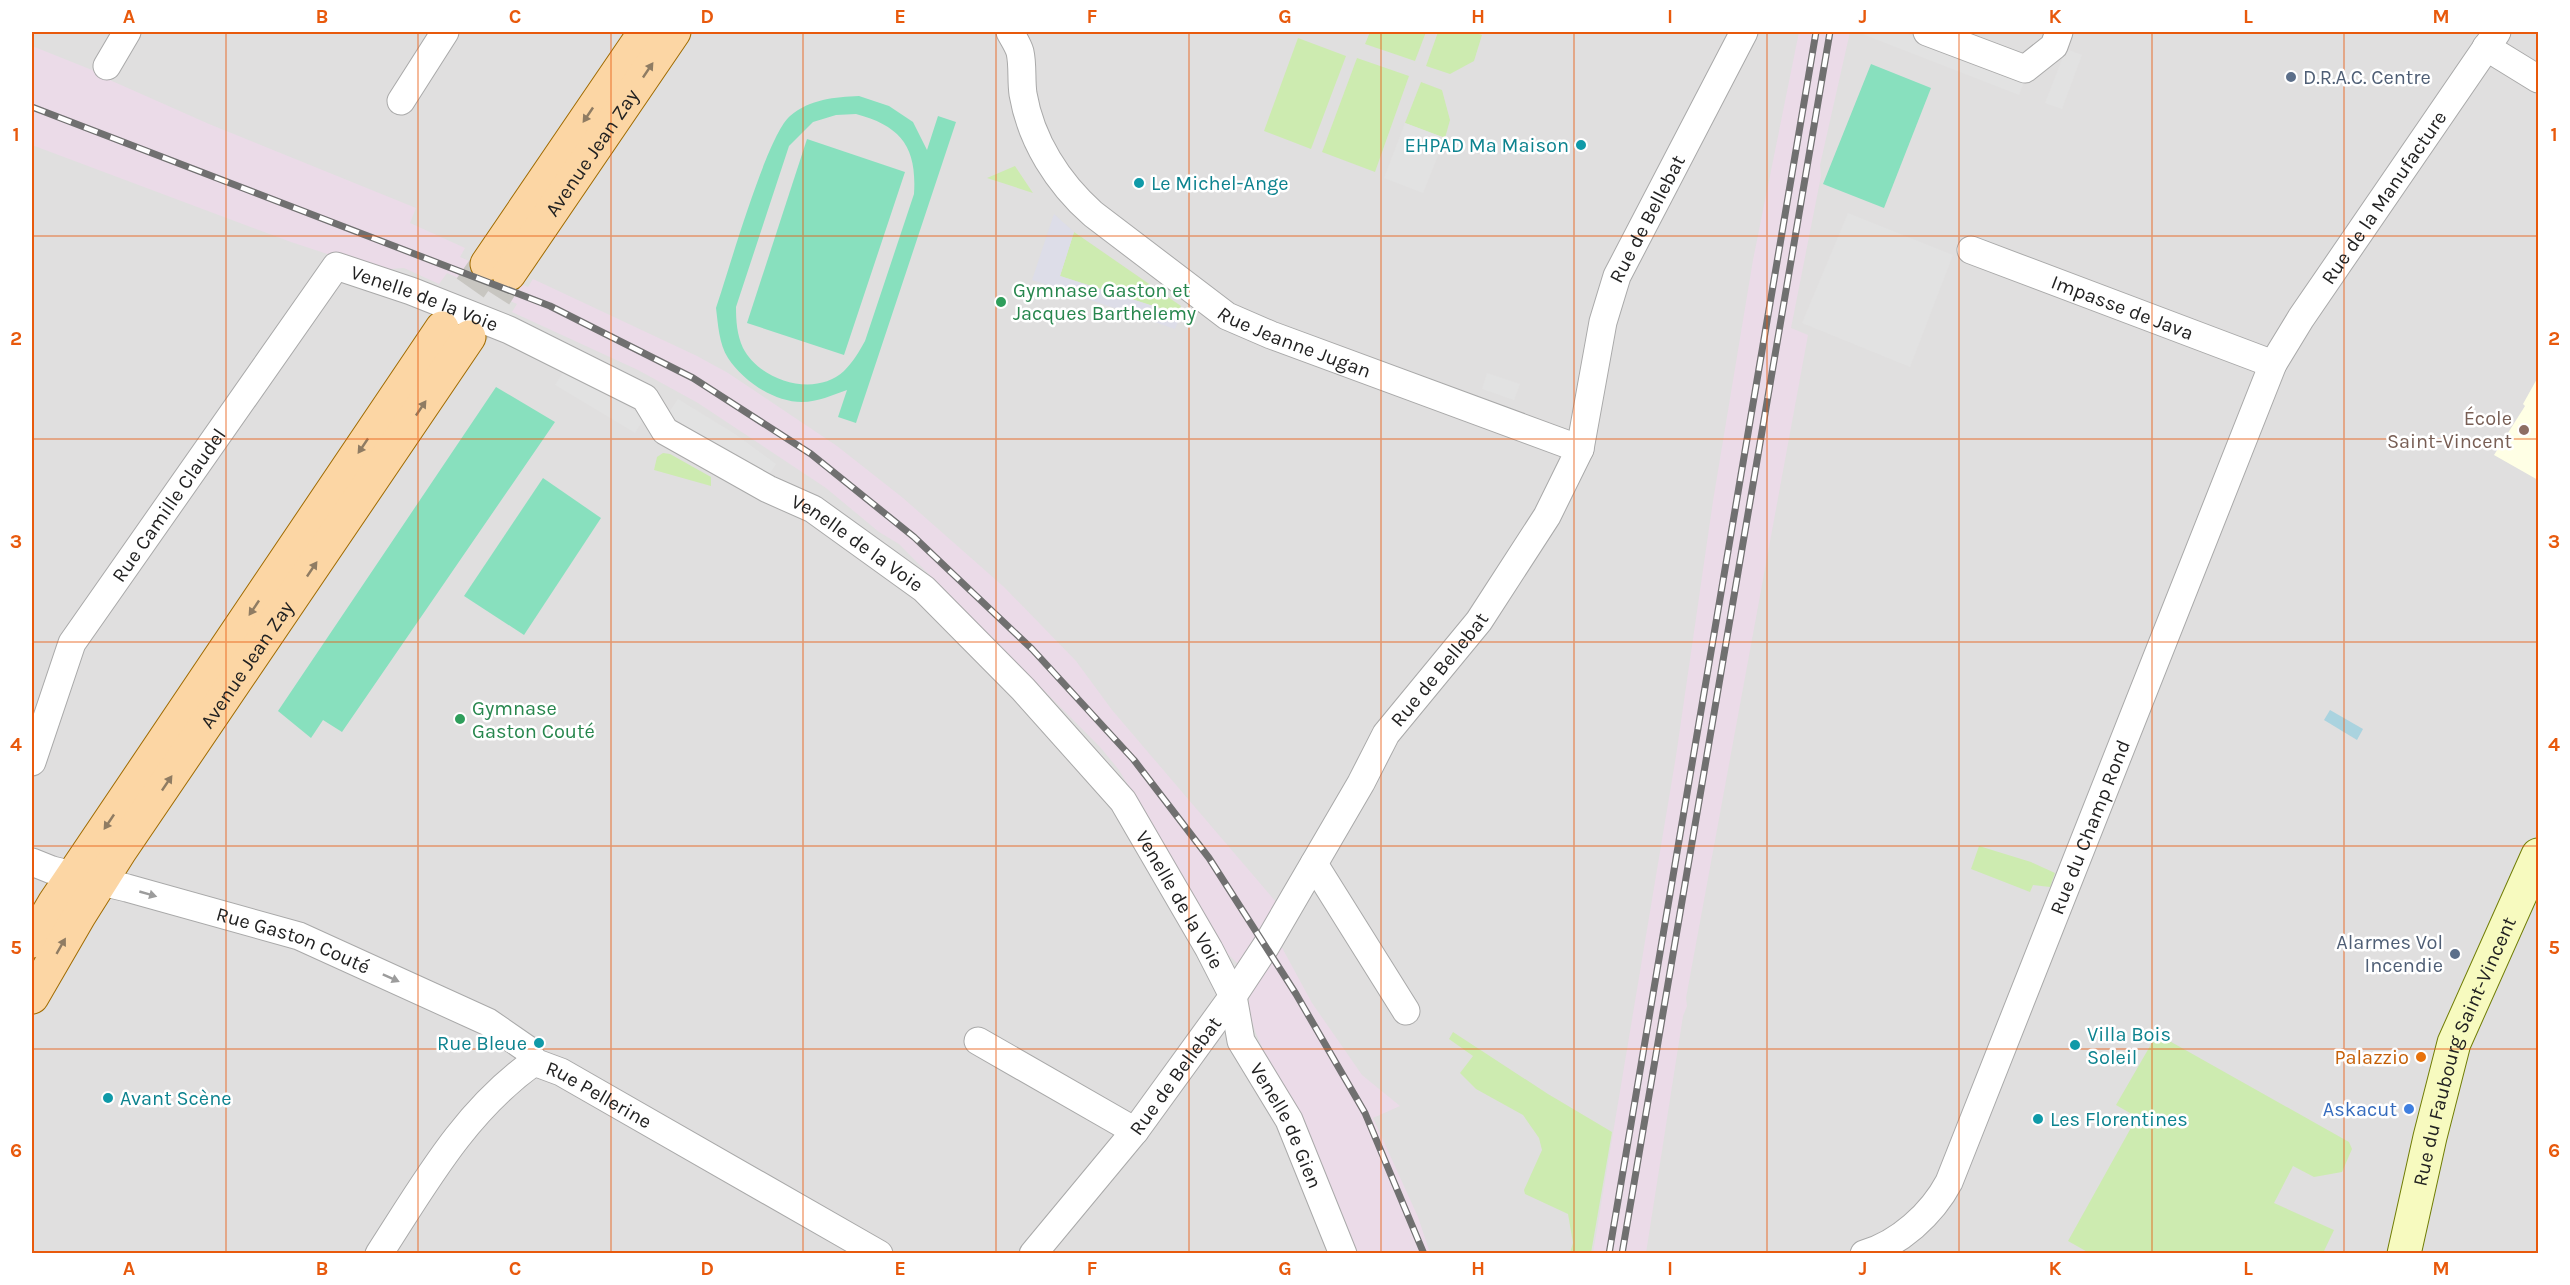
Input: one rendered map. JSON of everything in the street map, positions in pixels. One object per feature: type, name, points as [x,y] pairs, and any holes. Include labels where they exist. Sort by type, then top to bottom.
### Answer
[{"type":"main road","name":"Avenue Jean Zay","points":[[645,32],[498,269],[674,32]]},
{"type":"main road","name":"Avenue Jean Zay","points":[[32,941],[87,878],[456,333]]},
{"type":"main road","name":"Rue du Faubourg Saint-Vincent","points":[[2404,1254],[2454,1043],[2538,855]]},
{"type":"main road","name":"Avenue Jean Zay","points":[[32,997],[87,878]]},
{"type":"street","points":[[107,66],[127,32]]},
{"type":"street","points":[[401,101],[445,32]]},
{"type":"street","name":"Rue Jeanne Jugan","points":[[1010,32],[1020,52],[1023,94],[1031,125],[1042,151],[1076,198],[1093,214],[1227,316],[1271,335],[1580,449]]},
{"type":"street","name":"Rue de Bellebat","points":[[1033,1254],[1135,1131],[1233,996],[1266,946],[1314,864],[1361,783],[1386,734],[1479,621],[1547,516],[1580,449],[1603,322],[1617,276],[1744,32]]},
{"type":"street","points":[[1927,32],[2025,69],[2054,46],[2059,32]]},
{"type":"street","points":[[2492,39],[2538,79]]},
{"type":"street","name":"Rue de la Manufacture","points":[[2273,364],[2301,318],[2492,39]]},
{"type":"street","name":"Impasse de Java","points":[[1971,250],[2273,364]]},
{"type":"street","name":"Rue Camille Claudel","points":[[32,762],[72,643],[336,266]]},
{"type":"street","name":"Venelle de la Voie","points":[[336,266],[411,291],[508,330],[645,398],[665,431],[768,489],[813,509],[924,589],[1023,689],[1123,801],[1209,949],[1233,996]]},
{"type":"street","name":"Rue du Champ Rond","points":[[1864,1254],[1891,1243],[1908,1229],[1941,1196],[1949,1182],[2273,364]]},
{"type":"street","name":"Rue Gaston Couté","points":[[32,861],[52,870],[299,936],[488,1022],[530,1055]]},
{"type":"street","points":[[1314,864],[1406,1011]]},
{"type":"street","name":"Venelle de Gien","points":[[1233,996],[1241,1041],[1289,1120],[1343,1254]]},
{"type":"street","points":[[978,1041],[1135,1131]]},
{"type":"street","name":"Rue Pellerine","points":[[379,1254],[453,1140],[530,1055],[879,1254]]},
{"type":"shaded area","points":[[32,32],[2538,32],[2538,1253],[32,1253]]},
{"type":"shaded area","points":[[1799,32],[1850,32],[1820,165],[1821,176],[1791,328],[1808,335],[1686,998],[1687,1006],[1683,1016],[1646,1253],[1593,1253],[1676,756],[1713,501],[1753,260]]},
{"type":"shaded area","points":[[1857,32],[1902,32],[2025,79],[2019,95]]},
{"type":"shaded area","points":[[32,46],[92,70],[209,124],[416,208],[410,223],[465,248],[460,257],[528,287],[533,279],[697,356],[728,373],[837,446],[903,498],[1004,587],[1076,661],[1112,710],[1276,902],[1280,944],[1312,1003],[1362,1075],[1400,1106],[1373,1118],[1418,1217],[1430,1253],[1348,1253],[1255,1031],[1248,1008],[1251,987],[1241,967],[1228,954],[1119,770],[1100,747],[899,544],[879,532],[826,488],[698,403],[638,370],[512,312],[517,304],[447,273],[439,284],[404,268],[376,270],[291,242],[32,145]]},
{"type":"shaded area","points":[[2066,49],[2082,55],[2062,109],[2045,103]]},
{"type":"shaded area","points":[[1405,123],[1445,138],[1423,193],[1384,178]]},
{"type":"shaded area","points":[[1848,213],[1953,255],[1910,367],[1802,323]]},
{"type":"shaded area","points":[[1054,214],[1074,232],[1060,276],[1178,314],[1175,329],[1032,280]]},
{"type":"shaded area","points":[[565,369],[645,417],[635,433],[555,385]]},
{"type":"shaded area","points":[[1487,373],[1520,384],[1514,400],[1482,389]]},
{"type":"shaded area","name":"École Saint-Vincent","points":[[2538,377],[2538,480],[2494,455],[2525,406],[2523,404]]},
{"type":"shaded area","points":[[678,399],[735,434],[776,464],[766,479],[668,414]]},
{"type":"green space","points":[[1370,32],[1426,32],[1415,61],[1365,44]]},
{"type":"green space","points":[[1438,32],[1472,32],[1482,35],[1474,61],[1450,74],[1426,66]]},
{"type":"green space","points":[[1298,38],[1346,56],[1311,149],[1264,131]]},
{"type":"green space","points":[[1357,58],[1409,76],[1375,172],[1322,152]]},
{"type":"green space","points":[[1871,64],[1931,88],[1884,208],[1823,184]]},
{"type":"green space","points":[[1421,82],[1442,90],[1450,120],[1445,138],[1405,123]]},
{"type":"green space","points":[[859,96],[889,106],[913,122],[927,150],[938,116],[956,122],[856,423],[838,417],[847,390],[819,400],[791,401],[760,389],[742,375],[728,358],[723,347],[716,308],[760,176],[781,128],[790,116],[814,102]],"holes":[[[856,114],[872,119],[895,132],[909,151],[913,163],[914,194],[865,341],[856,357],[844,371],[832,379],[804,384],[789,382],[775,377],[751,360],[739,338],[736,307],[789,146],[813,122],[836,115]]]},
{"type":"green space","points":[[807,139],[905,172],[844,355],[747,323]]},
{"type":"green space","points":[[1015,166],[1033,193],[987,178]]},
{"type":"green space","points":[[1074,232],[1181,306],[1178,314],[1060,276]]},
{"type":"green space","points":[[496,387],[555,422],[342,732],[323,720],[311,738],[278,711]]},
{"type":"green space","points":[[663,453],[670,454],[711,477],[711,486],[654,470],[657,457]]},
{"type":"green space","points":[[543,478],[601,518],[524,635],[464,596]]},
{"type":"green space","points":[[1979,846],[2031,862],[2055,873],[2050,887],[2033,885],[2030,892],[1971,869]]},
{"type":"green space","points":[[1453,1032],[1548,1094],[1612,1132],[1591,1253],[1570,1253],[1573,1243],[1568,1214],[1525,1194],[1524,1190],[1542,1150],[1539,1138],[1523,1115],[1476,1089],[1460,1073],[1473,1056],[1449,1039]]},
{"type":"green space","points":[[2157,1034],[2349,1142],[2352,1149],[2342,1172],[2314,1177],[2293,1166],[2274,1203],[2334,1230],[2324,1251],[2328,1253],[2091,1254],[2068,1241],[2137,1117],[2116,1105]]},
{"type":"water","points":[[2330,710],[2363,729],[2357,740],[2324,720]]},
{"type":"tunnel","points":[[442,328],[487,264]]},
{"type":"tunnel","points":[[469,337],[509,274]]},
{"type":"railway","points":[[1609,1254],[1816,32]]},
{"type":"railway","points":[[1622,1254],[1830,32]]},
{"type":"railway","points":[[32,107],[550,306],[693,378],[811,454],[914,537],[1032,649],[1134,760],[1209,858],[1296,994],[1365,1113],[1424,1254]]},
{"type":"place","name":"D.R.A.C. Centre","points":[[2291,77]]},
{"type":"place","name":"EHPAD Ma Maison","points":[[1581,145]]},
{"type":"place","name":"Le Michel-Ange","points":[[1139,183]]},
{"type":"place","name":"Gymnase Gaston et Jacques Barthelemy","points":[[1001,302]]},
{"type":"place","name":"École Saint-Vincent","points":[[2524,430]]},
{"type":"place","name":"Gymnase Gaston Couté","points":[[460,719]]},
{"type":"place","name":"Alarmes Vol Incendie","points":[[2455,954]]},
{"type":"place","name":"Rue Bleue","points":[[539,1043]]},
{"type":"place","name":"Villa Bois Soleil","points":[[2075,1045]]},
{"type":"place","name":"Palazzio","points":[[2421,1057]]},
{"type":"place","name":"Avant Scène","points":[[108,1098]]},
{"type":"place","name":"Askacut","points":[[2409,1109]]},
{"type":"place","name":"Les Florentines","points":[[2038,1119]]}]
